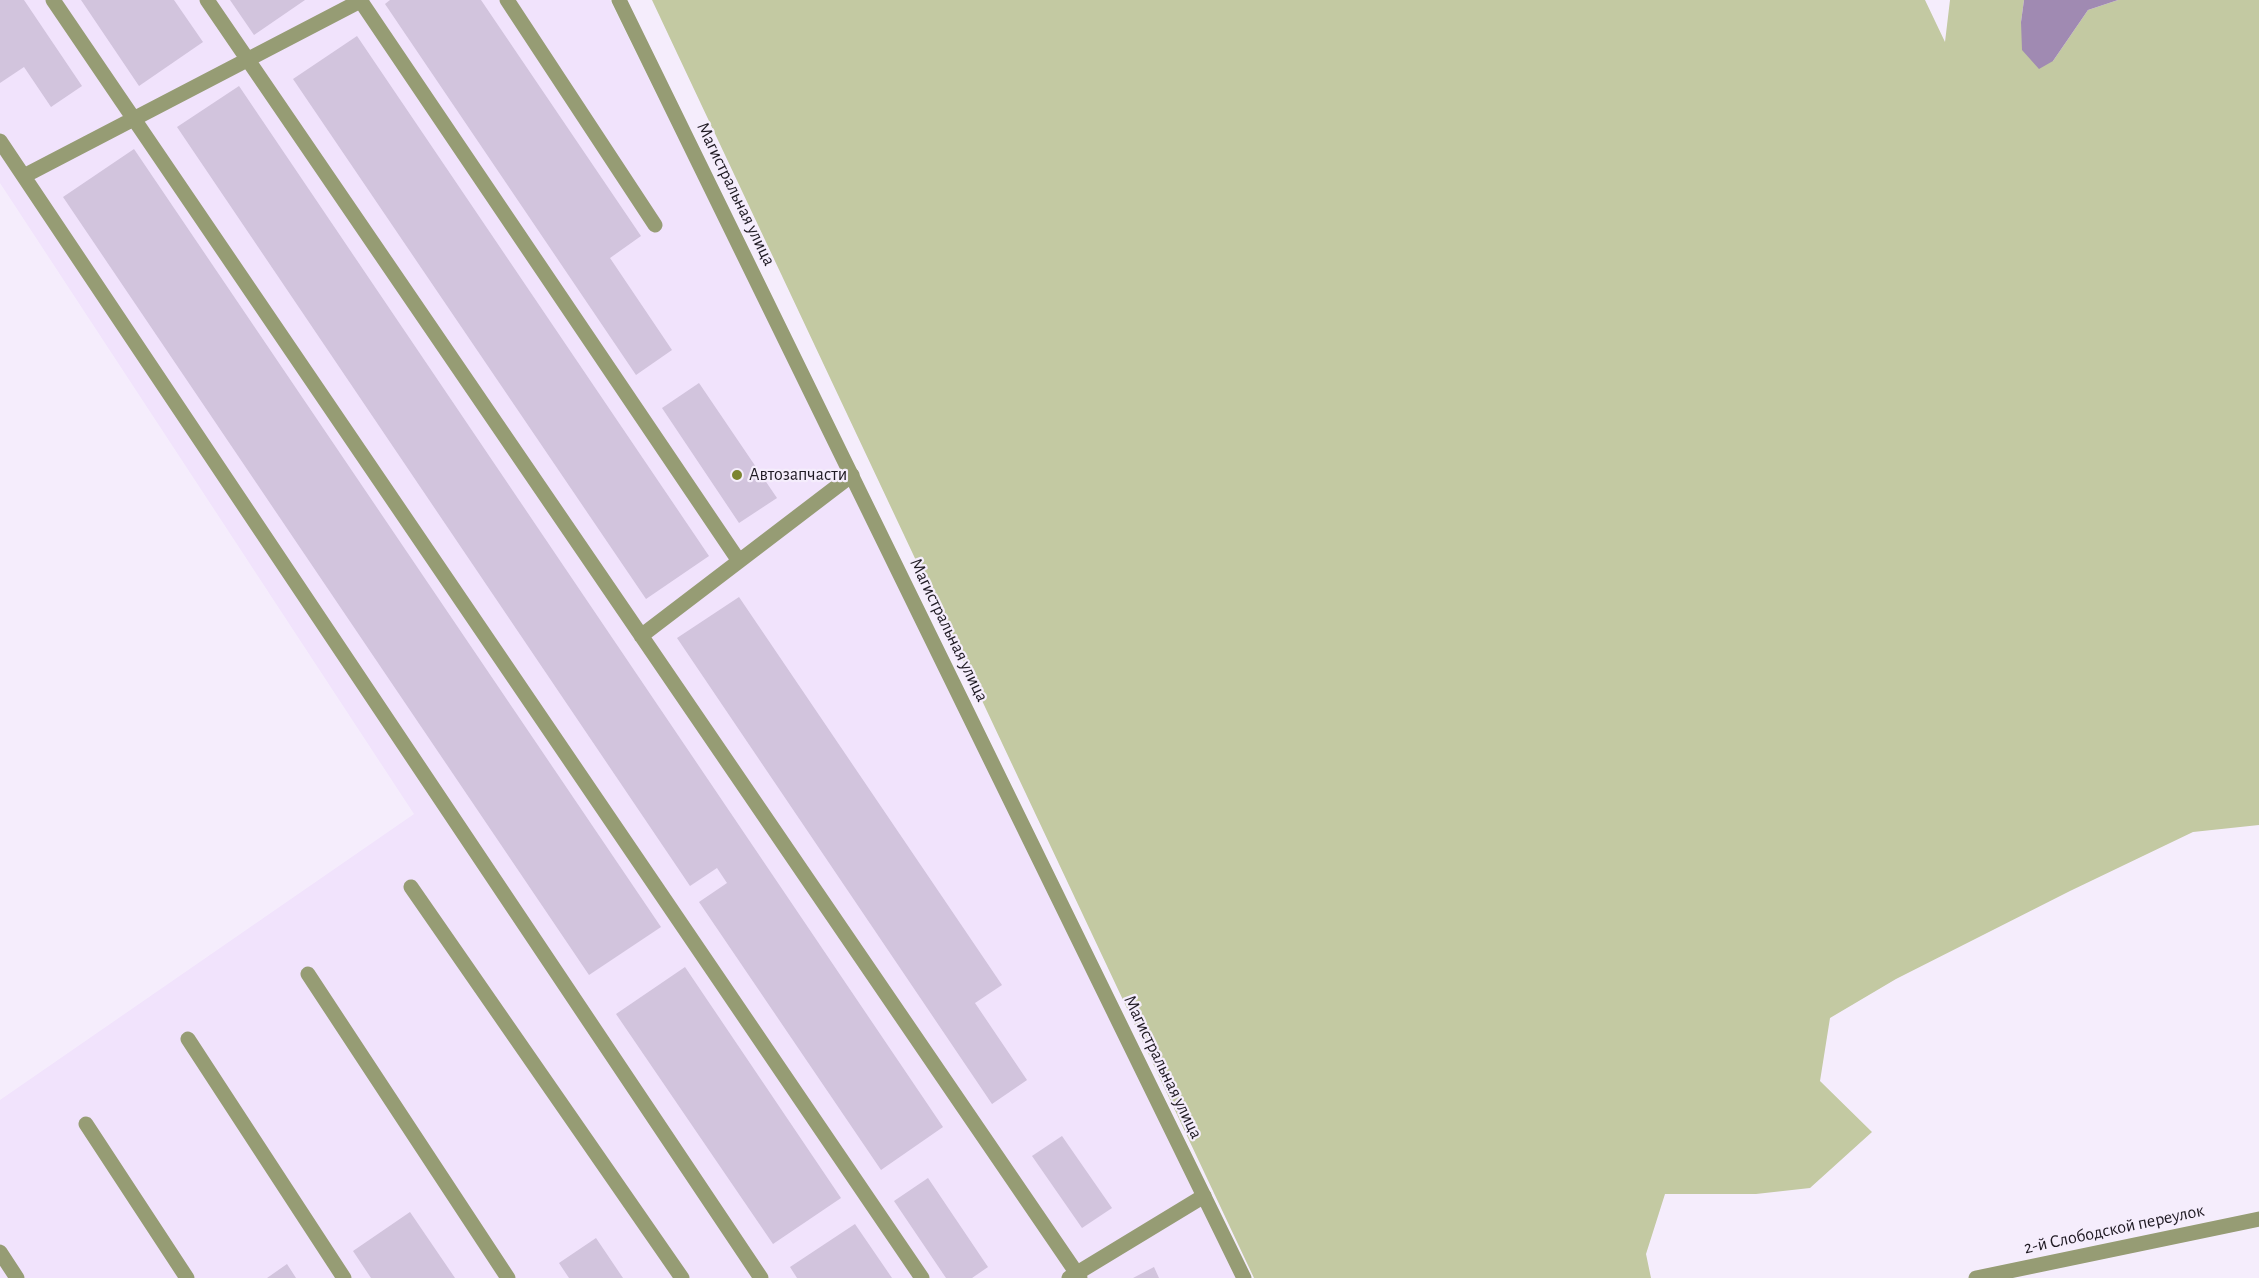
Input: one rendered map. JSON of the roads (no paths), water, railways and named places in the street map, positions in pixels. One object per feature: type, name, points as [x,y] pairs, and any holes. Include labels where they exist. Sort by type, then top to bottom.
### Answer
[{"type":"street","points":[[53,0],[922,1278]]},
{"type":"street","points":[[207,0],[1075,1276],[1204,1196]]},
{"type":"street","points":[[24,176],[361,0],[739,561]]},
{"type":"street","points":[[507,0],[655,225]]},
{"type":"street","name":"Магистральная улица","points":[[619,0],[1244,1278]]},
{"type":"street","points":[[0,141],[761,1278]]},
{"type":"street","points":[[641,636],[852,475]]},
{"type":"street","points":[[411,887],[682,1278]]},
{"type":"street","points":[[308,974],[508,1278]]},
{"type":"street","points":[[188,1039],[344,1278]]},
{"type":"street","points":[[86,1124],[187,1278]]},
{"type":"street","name":"2-й Слободской переулок","points":[[1976,1278],[2259,1219]]},
{"type":"street","points":[[0,1251],[17,1278]]},
{"type":"place","name":"Автозапчасти","points":[[737,475]]}]
